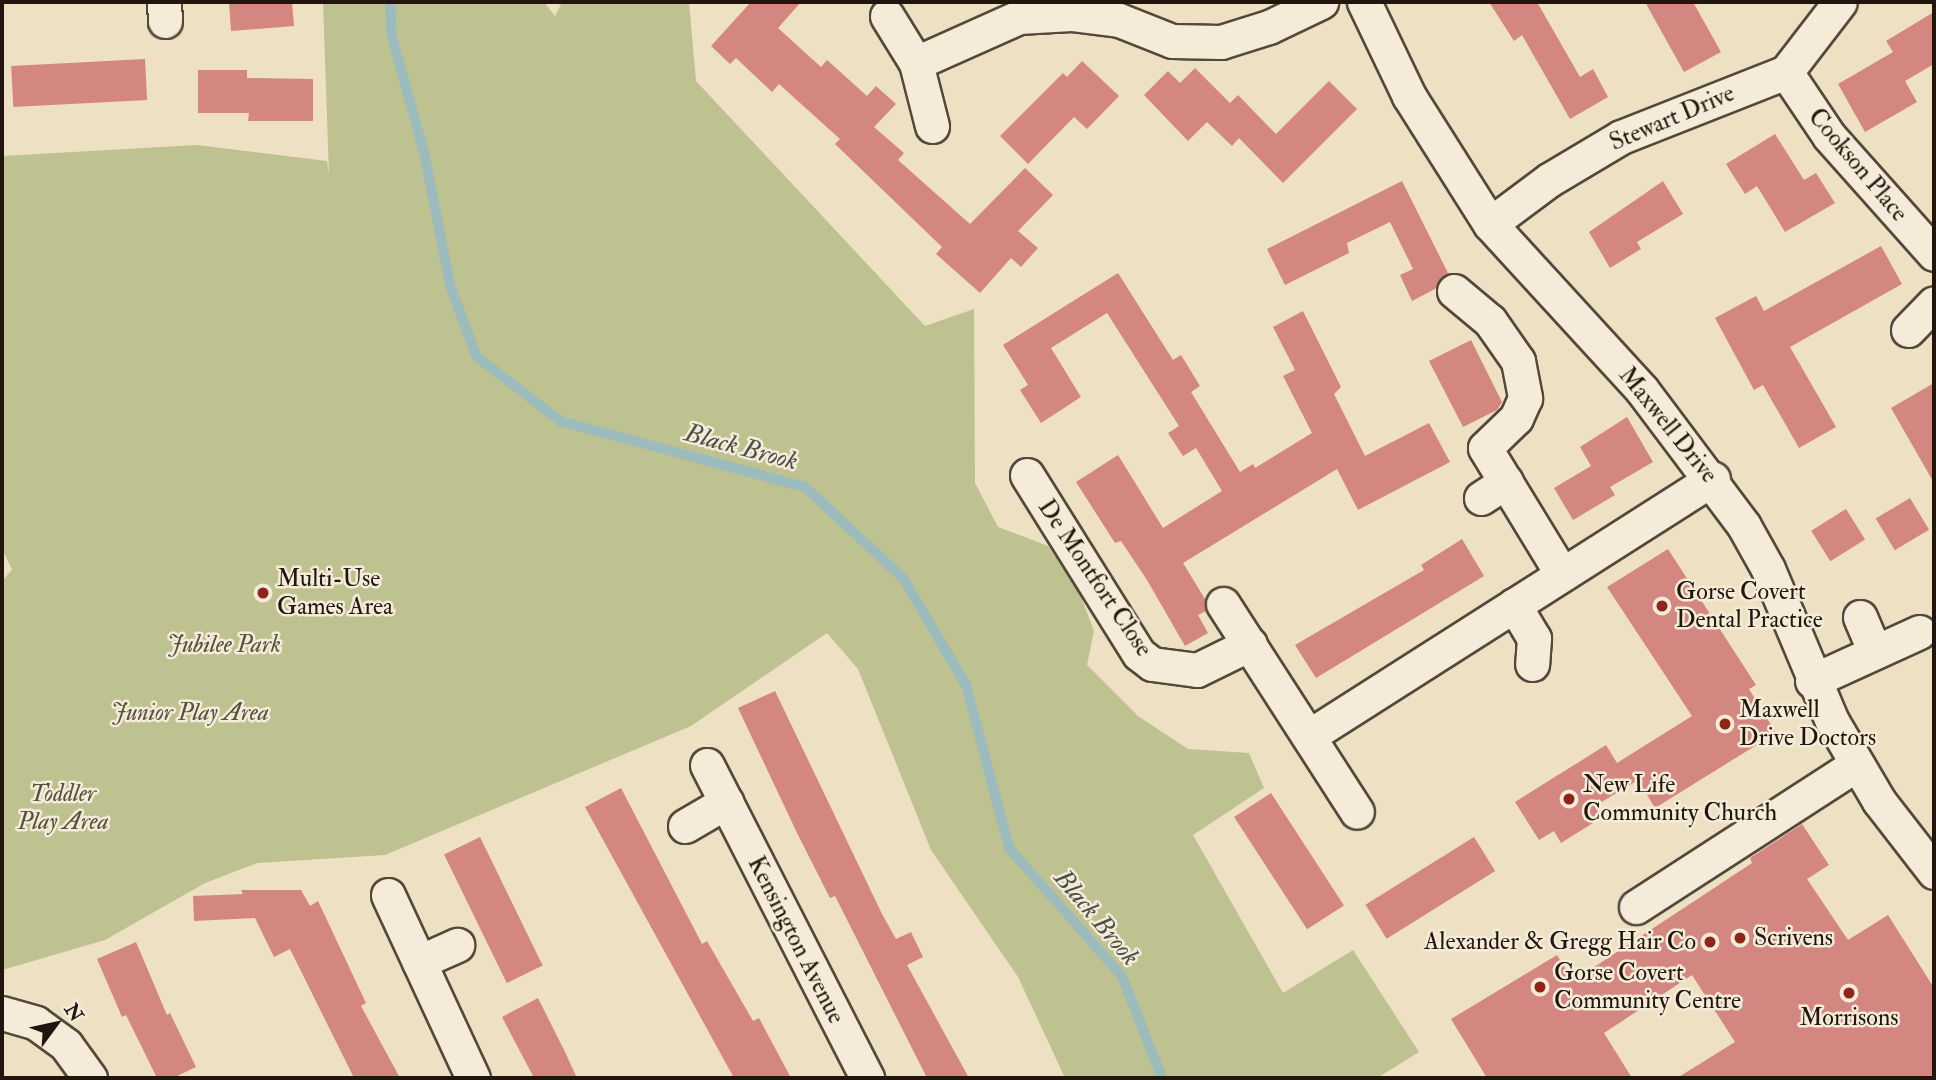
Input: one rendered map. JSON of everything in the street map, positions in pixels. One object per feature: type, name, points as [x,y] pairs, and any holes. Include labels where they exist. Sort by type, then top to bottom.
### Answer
[{"type":"street","points":[[916,63],[1019,17],[1122,11],[1172,41],[1221,42],[1269,27],[1321,2]]},
{"type":"street","name":"Maxwell Drive","points":[[1364,2],[1409,96],[1490,224],[1642,390],[1713,479],[1768,569],[1812,681],[1857,764],[1879,801],[1934,872]]},
{"type":"street","points":[[1786,72],[1840,2]]},
{"type":"street","points":[[887,16],[916,63],[932,127]]},
{"type":"street","name":"Stewart Drive","points":[[1490,224],[1549,180],[1621,137],[1786,72]]},
{"type":"street","name":"Cookson Place","points":[[1786,72],[1829,136],[1934,254]]},
{"type":"street","points":[[1454,291],[1509,342],[1524,379],[1525,398],[1516,418],[1485,449],[1493,490],[1561,582]]},
{"type":"street","points":[[1908,330],[1934,303]]},
{"type":"street","name":"De Montfort Close","points":[[1027,475],[1139,654],[1152,664],[1197,670],[1250,644]]},
{"type":"street","points":[[1309,736],[1514,605],[1561,582],[1713,479]]},
{"type":"street","points":[[1223,604],[1357,812]]},
{"type":"street","points":[[1514,605],[1535,638],[1532,664]]},
{"type":"street","points":[[1860,617],[1874,650]]},
{"type":"street","points":[[1812,681],[1874,650],[1919,632]]},
{"type":"street","points":[[1636,907],[1857,764]]},
{"type":"street","name":"Kensington Avenue","points":[[707,765],[867,1078]]},
{"type":"street","points":[[685,825],[726,802]]},
{"type":"street","points":[[388,895],[473,1078]]},
{"type":"street","points":[[419,962],[457,945]]},
{"type":"street","points":[[2,1013],[36,1023],[66,1045],[90,1078]]},
{"type":"green space","points":[[323,2],[544,2],[555,16],[562,2],[689,2],[696,81],[925,326],[974,309],[975,483],[998,527],[1048,546],[1078,589],[1094,631],[1087,665],[1138,716],[1188,749],[1249,753],[1264,788],[1193,835],[1283,993],[1353,950],[1419,1052],[1377,1078],[1065,1078],[1018,977],[931,850],[858,669],[827,633],[691,726],[385,855],[257,863],[205,883],[105,940],[2,970],[2,581],[12,570],[2,548],[2,156],[197,145],[327,161],[329,175]]},
{"type":"building","points":[[292,2],[294,26],[231,31],[229,3]]},
{"type":"building","points":[[751,2],[801,2],[778,28],[821,67],[827,60],[867,96],[876,86],[896,104],[874,127],[904,153],[898,160],[970,224],[1025,168],[1053,195],[1018,231],[1038,248],[1021,267],[1011,258],[980,293],[936,254],[942,247],[835,144],[840,139],[779,84],[772,92],[736,58],[730,64],[711,46]]},
{"type":"building","points":[[1489,2],[1537,2],[1580,77],[1593,69],[1608,97],[1570,119],[1522,35],[1514,41]]},
{"type":"building","points":[[1645,2],[1693,2],[1721,52],[1684,72]]},
{"type":"building","points":[[1934,12],[1934,64],[1905,81],[1917,102],[1865,132],[1838,84],[1893,52],[1886,41]]},
{"type":"building","points":[[145,59],[147,100],[13,107],[11,66]]},
{"type":"building","points":[[1082,61],[1119,96],[1087,129],[1074,117],[1028,164],[1000,136],[1063,73],[1067,77]]},
{"type":"building","points":[[1195,68],[1230,103],[1238,95],[1276,134],[1329,81],[1357,109],[1283,183],[1239,138],[1232,146],[1207,122],[1188,141],[1144,95],[1168,71],[1180,83]]},
{"type":"building","points":[[198,70],[247,70],[247,78],[313,79],[313,121],[248,121],[249,113],[198,113]]},
{"type":"building","points":[[1775,134],[1804,180],[1816,173],[1835,203],[1785,232],[1757,186],[1745,194],[1726,164]]},
{"type":"building","points":[[1402,181],[1448,273],[1435,289],[1412,301],[1400,275],[1413,269],[1390,222],[1347,243],[1349,253],[1285,285],[1267,249]]},
{"type":"building","points":[[1663,181],[1683,214],[1637,242],[1641,249],[1610,268],[1589,232]]},
{"type":"building","points":[[1881,246],[1902,284],[1790,347],[1836,427],[1799,448],[1763,385],[1754,390],[1715,318],[1756,296],[1764,311]]},
{"type":"building","points":[[1118,273],[1173,360],[1181,355],[1200,386],[1191,392],[1240,472],[1253,464],[1255,468],[1312,433],[1283,376],[1295,370],[1273,327],[1303,311],[1341,387],[1334,394],[1365,456],[1429,423],[1450,462],[1358,510],[1337,469],[1183,563],[1205,599],[1206,611],[1198,615],[1208,633],[1185,646],[1147,580],[1121,541],[1115,543],[1076,482],[1118,455],[1163,528],[1222,491],[1196,448],[1183,456],[1168,433],[1179,426],[1107,313],[1051,348],[1081,397],[1041,423],[1020,390],[1028,385],[1003,345]]},
{"type":"building","points":[[1471,340],[1502,402],[1497,410],[1463,427],[1429,361]]},
{"type":"building","points":[[1934,383],[1934,483],[1891,408]]},
{"type":"building","points":[[1627,417],[1653,462],[1610,487],[1615,495],[1573,520],[1554,488],[1591,466],[1580,447]]},
{"type":"building","points":[[1910,498],[1929,530],[1895,550],[1876,519]]},
{"type":"building","points":[[1846,509],[1865,540],[1830,561],[1811,531]]},
{"type":"building","points":[[1462,539],[1484,576],[1316,678],[1295,645],[1424,570],[1421,565]]},
{"type":"building","points":[[1668,549],[1756,685],[1749,689],[1776,733],[1655,808],[1638,780],[1595,806],[1601,818],[1561,843],[1554,831],[1539,840],[1515,802],[1606,745],[1617,763],[1692,716],[1607,587]]},
{"type":"building","points":[[775,691],[896,939],[911,932],[923,957],[907,965],[969,1078],[927,1078],[835,896],[830,898],[798,835],[738,708]]},
{"type":"building","points":[[621,788],[702,944],[707,941],[753,1021],[759,1018],[791,1078],[734,1078],[585,807]]},
{"type":"building","points":[[1271,793],[1344,905],[1307,929],[1234,817]]},
{"type":"building","points":[[1802,824],[1829,865],[1807,879],[1848,940],[1888,915],[1934,988],[1934,1078],[1677,1078],[1735,1042],[1692,975],[1604,1033],[1632,1078],[1487,1078],[1451,1019],[1557,955],[1573,981],[1752,863],[1750,858]]},
{"type":"building","points":[[480,837],[543,966],[507,983],[444,855]]},
{"type":"building","points":[[1474,837],[1495,871],[1387,939],[1365,905]]},
{"type":"building","points":[[241,890],[301,890],[310,906],[318,901],[366,1003],[361,1006],[400,1078],[354,1078],[290,949],[274,957],[255,918],[194,921],[193,896],[243,894]]},
{"type":"building","points":[[136,942],[167,1015],[170,1013],[196,1067],[173,1078],[157,1078],[126,1015],[122,1017],[97,959]]},
{"type":"building","points":[[538,998],[577,1078],[534,1078],[502,1017]]},
{"type":"waterway","name":"Black Brook","points":[[390,2],[392,37],[424,152],[450,285],[476,356],[560,421],[805,487],[903,578],[966,685],[1009,848],[1122,976],[1162,1078]]},
{"type":"place","name":"Multi-Use Games Area","points":[[263,593]]},
{"type":"place","name":"Gorse Covert Dental Practice","points":[[1662,606]]},
{"type":"place","name":"Maxwell Drive Doctors","points":[[1725,724]]},
{"type":"place","name":"New Life Community Church","points":[[1569,799]]},
{"type":"place","name":"Scrivens","points":[[1740,938]]},
{"type":"place","name":"Alexander & Gregg Hair Co","points":[[1710,942]]},
{"type":"place","name":"Gorse Covert Community Centre","points":[[1540,987]]},
{"type":"place","name":"Morrisons","points":[[1849,993]]},
{"type":"park label","name":"Jubilee Park","points":[[224,645]]},
{"type":"park label","name":"Junior Play Area","points":[[190,713]]},
{"type":"park label","name":"Toddler Play Area","points":[[63,808]]}]
